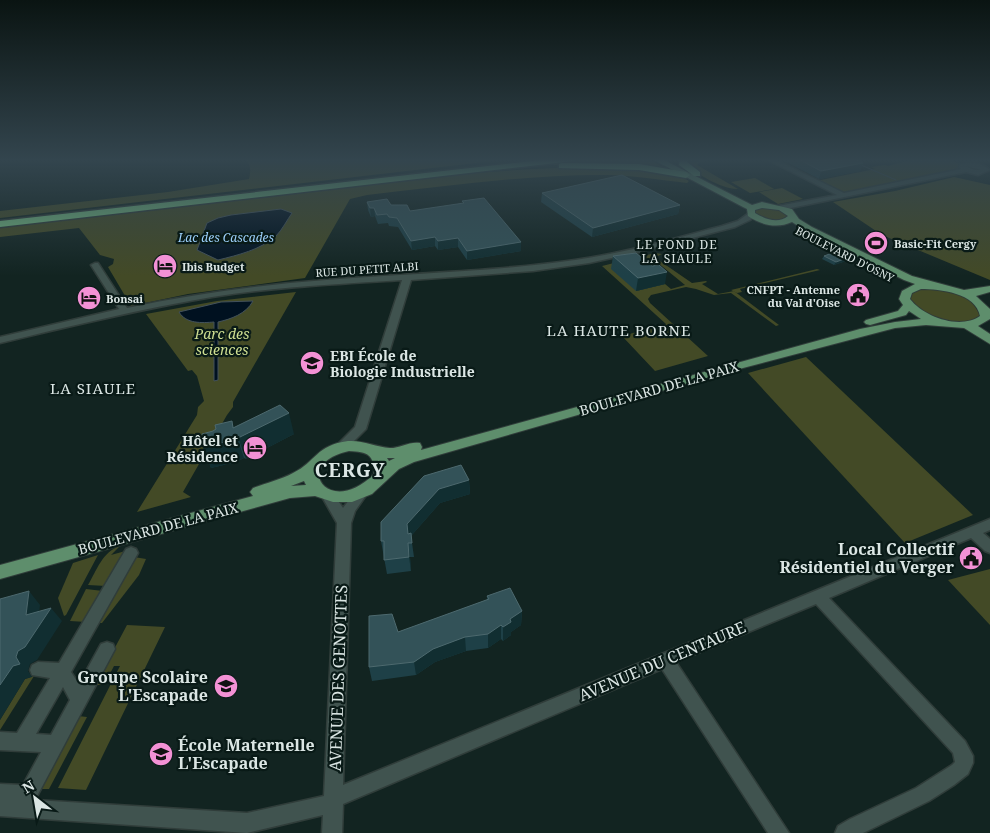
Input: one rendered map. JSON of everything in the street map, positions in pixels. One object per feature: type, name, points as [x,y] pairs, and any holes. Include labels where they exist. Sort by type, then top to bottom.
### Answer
[{"type":"highway","points":[[0,223],[222,198]]},
{"type":"main road","points":[[726,198],[754,214],[779,222],[789,220],[791,215]]},
{"type":"main road","points":[[750,198],[766,205],[754,214]]},
{"type":"main road","name":"BOULEVARD D'OSNY","points":[[766,205],[781,208],[809,229],[912,280],[958,292],[979,303]]},
{"type":"main road","name":"BOULEVARD D'OSNY","points":[[779,222],[892,277],[905,285],[907,291]]},
{"type":"main road","points":[[933,286],[915,287],[907,291],[904,296],[908,305],[920,314],[942,322],[966,325],[978,330],[990,340]]},
{"type":"main road","points":[[958,292],[974,293],[990,289]]},
{"type":"main road","points":[[966,325],[987,322],[985,310],[979,303],[980,300],[990,296]]},
{"type":"main road","name":"BOULEVARD DE LA PAIX","points":[[371,450],[403,451],[900,314],[904,312],[908,305]]},
{"type":"main road","name":"BOULEVARD DE LA PAIX","points":[[382,474],[401,461],[450,445],[759,360],[911,321],[942,322]]},
{"type":"main road","points":[[352,446],[371,450],[382,462],[382,474],[374,485],[361,494],[346,497],[322,493],[312,482],[312,469],[324,455],[341,447],[352,446]]},
{"type":"main road","name":"BOULEVARD DE LA PAIX","points":[[0,562],[261,491],[297,478],[312,469]]},
{"type":"main road","name":"BOULEVARD DE LA PAIX","points":[[0,572],[290,492],[322,493]]},
{"type":"street","points":[[781,208],[829,198]]},
{"type":"street","points":[[791,215],[799,208],[832,198]]},
{"type":"street","name":"RUE DU PETIT ALBI","points":[[0,340],[185,299],[271,287],[510,270],[575,263],[634,252],[735,223],[754,214]]},
{"type":"street","points":[[95,265],[125,311]]},
{"type":"street","points":[[341,447],[360,429],[407,278]]},
{"type":"street","points":[[360,429],[371,450]]},
{"type":"street","points":[[322,493],[336,507],[344,523]]},
{"type":"street","name":"AVENUE DES GENOTTES","points":[[332,833],[344,523],[349,509],[361,494]]},
{"type":"street","name":"AVENUE DU CENTAURE","points":[[24,802],[232,824],[247,823],[333,801],[665,659],[990,524]]},
{"type":"street","points":[[972,531],[990,547]]},
{"type":"street","points":[[22,742],[131,553]]},
{"type":"street","points":[[818,596],[959,748],[961,765],[933,790],[886,813],[868,819],[845,833]]},
{"type":"street","points":[[24,802],[107,649]]},
{"type":"street","points":[[665,659],[779,833]]},
{"type":"street","points":[[38,670],[62,672]]},
{"type":"street","points":[[62,672],[79,699]]},
{"type":"street","points":[[0,741],[55,744]]},
{"type":"street","points":[[0,793],[24,802]]},
{"type":"street","points":[[0,807],[24,802]]},
{"type":"green space","points":[[116,198],[174,198],[0,218],[0,211]]},
{"type":"green space","points":[[249,198],[355,198],[350,199],[305,278],[188,294],[131,306],[108,267],[113,264],[114,259],[100,255],[79,228],[0,237],[0,228]]},
{"type":"green space","points":[[768,198],[803,199],[778,204]]},
{"type":"green space","points":[[856,198],[990,198],[990,280],[882,235],[833,202]]},
{"type":"green space","points":[[755,208],[778,209],[787,214],[787,216],[779,220],[766,219],[753,213]]},
{"type":"green space","points":[[655,253],[662,254],[657,259],[692,283],[706,281],[702,284],[718,294],[734,291],[779,325],[776,326],[731,293],[714,295],[686,287],[651,295],[648,299],[650,303],[708,356],[655,371],[622,336],[666,324],[602,266],[638,257],[636,291],[665,284],[671,289],[685,285],[652,258],[647,259],[643,256]]},
{"type":"green space","points":[[817,269],[820,270],[740,289],[742,292],[737,293],[731,290]]},
{"type":"green space","points":[[926,288],[951,292],[965,297],[976,308],[980,316],[967,321],[952,322],[937,319],[924,313],[909,299],[910,294],[916,290]]},
{"type":"green space","name":"Parc des sciences","points":[[296,292],[233,402],[233,407],[183,492],[191,497],[137,512],[197,415],[198,407],[204,401],[197,376],[192,370],[188,371],[146,314],[217,301]]},
{"type":"green space","points":[[806,357],[973,515],[905,543],[748,373]]},
{"type":"green space","points":[[120,546],[111,555],[129,550],[106,586],[88,585],[104,557]]},
{"type":"green space","points":[[98,555],[64,616],[58,598],[73,563]]},
{"type":"green space","points":[[134,557],[146,559],[139,575],[102,623],[93,623]]},
{"type":"green space","points":[[990,569],[990,625],[948,580]]},
{"type":"green space","points":[[86,589],[103,591],[86,622],[70,621]]},
{"type":"green space","points":[[127,625],[165,627],[86,790],[58,788],[120,666],[114,666],[104,685],[95,685]]},
{"type":"green space","points":[[34,676],[0,730],[0,720],[25,679]]},
{"type":"green space","points":[[78,716],[87,717],[49,789],[39,789]]},
{"type":"water","name":"Lac des Cascades","points":[[281,209],[292,213],[276,236],[256,248],[218,260],[197,250],[207,223],[231,215]]},
{"type":"water","points":[[253,301],[242,313],[218,322],[218,380],[214,381],[214,322],[190,321],[179,312],[221,302]]},
{"type":"building","points":[[484,198],[521,242],[467,251],[458,238],[438,241],[435,237],[411,241],[397,218],[389,217],[387,214],[377,215],[374,208],[370,208],[367,202],[387,199],[391,205],[407,205],[410,211]]},
{"type":"building","points":[[549,198],[666,198],[680,205],[593,228]]},
{"type":"building","points":[[835,252],[847,258],[836,262],[824,256]]},
{"type":"building","points":[[636,253],[652,266],[659,265],[667,272],[638,278],[613,256]]},
{"type":"building","points":[[280,405],[289,413],[238,438],[203,447],[202,434],[216,429],[215,425],[232,421],[233,428]]},
{"type":"building","points":[[461,465],[469,480],[439,489],[407,524],[408,534],[411,533],[412,543],[408,543],[409,557],[384,560],[381,522],[424,476]]},
{"type":"building","points":[[510,588],[522,611],[510,619],[511,622],[503,627],[501,625],[488,634],[465,637],[433,649],[414,662],[369,667],[369,616],[392,614],[398,632],[489,599],[487,596]]},
{"type":"building","points":[[29,591],[26,615],[51,608],[25,647],[18,651],[16,657],[20,664],[13,666],[0,685],[0,599]]},
{"type":"place","name":"Basic-Fit Cergy","points":[[876,243]]},
{"type":"place","name":"Ibis Budget","points":[[165,266]]},
{"type":"place","name":"CNFPT - Antenne du Val d'Oise","points":[[858,295]]},
{"type":"place","name":"Bonsai","points":[[89,298]]},
{"type":"place","name":"EBI École de Biologie Industrielle","points":[[312,363]]},
{"type":"place","name":"Hôtel et Résidence","points":[[255,448]]},
{"type":"place","name":"Local Collectif Résidentiel du Verger","points":[[971,558]]},
{"type":"place","name":"Groupe Scolaire L'Escapade","points":[[226,686]]},
{"type":"place","name":"École Maternelle L'Escapade","points":[[161,754]]},
{"type":"district","name":"LE FOND DE LA SIAULE","points":[[677,251]]},
{"type":"district","name":"LA HAUTE BORNE","points":[[619,330]]},
{"type":"district","name":"LA SIAULE","points":[[93,388]]},
{"type":"district","name":"CERGY","points":[[350,470]]}]
